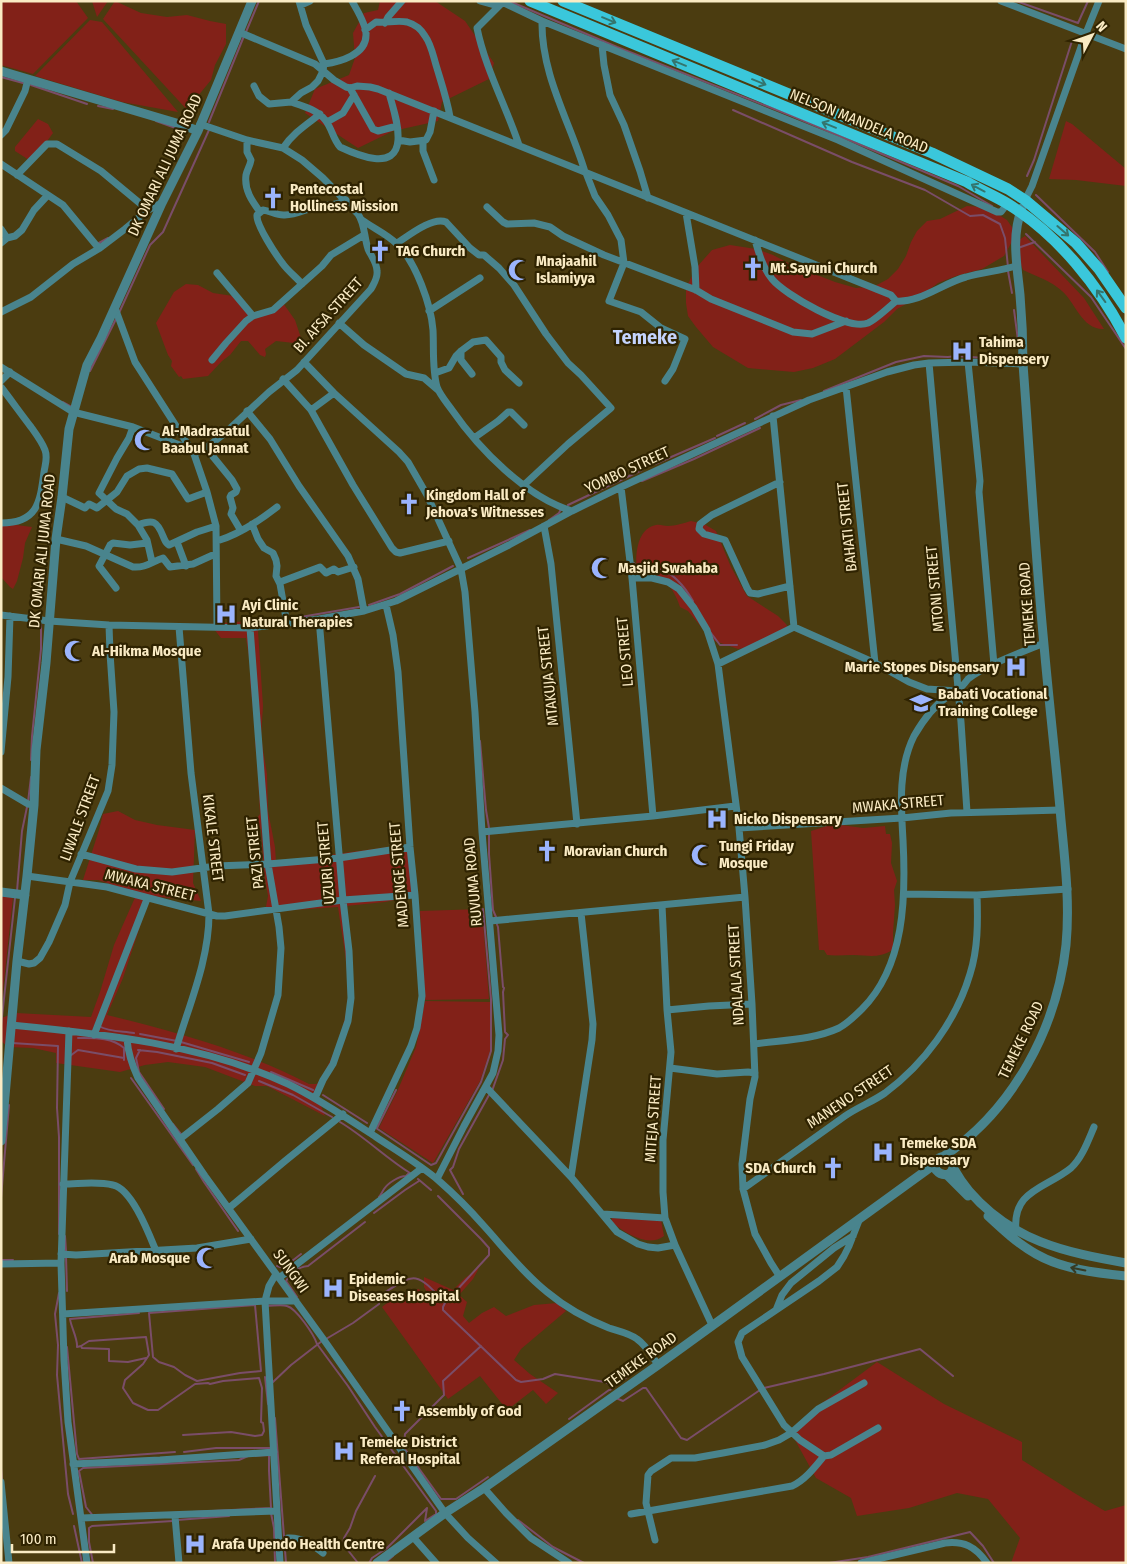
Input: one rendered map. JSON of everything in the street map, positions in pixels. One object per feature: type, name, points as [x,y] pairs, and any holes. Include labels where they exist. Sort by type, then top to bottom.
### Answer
[{"type":"main road","name":"NELSON MANDELA ROAD","points":[[530,1],[967,182],[1007,204],[1044,231],[1089,280],[1112,312],[1126,338]]},
{"type":"main road","name":"NELSON MANDELA ROAD","points":[[564,1],[932,153],[1000,186],[1025,200],[1076,243],[1099,270],[1126,308]]},
{"type":"street","name":"DK OMARI ALI JUMA ROAD","points":[[1,1140],[17,961],[34,805],[36,750],[56,539],[66,449],[73,412],[87,365],[199,128],[252,1]]},
{"type":"street","points":[[291,102],[318,81],[323,68],[306,25],[300,3],[310,1]]},
{"type":"street","points":[[323,68],[348,58],[360,49],[365,41],[365,30],[352,1]]},
{"type":"street","points":[[385,23],[402,1]]},
{"type":"street","points":[[480,1],[500,3],[838,140],[997,212],[1001,212],[1007,204]]},
{"type":"street","points":[[1001,1],[1086,32],[1126,49]]},
{"type":"street","points":[[1025,200],[1032,186],[1086,32],[1099,1]]},
{"type":"street","points":[[500,3],[477,28],[490,70],[519,145]]},
{"type":"street","points":[[365,30],[376,22],[400,21],[408,22],[420,28],[426,36],[447,98],[450,117]]},
{"type":"street","points":[[542,21],[542,37],[548,66],[564,117],[595,196],[620,240],[624,263],[609,301],[641,312],[661,328],[685,339],[673,369],[665,381]]},
{"type":"street","points":[[239,32],[304,58],[323,68],[334,80],[352,92],[372,130],[378,131],[397,126]]},
{"type":"street","points":[[602,45],[610,95],[624,125],[648,198]]},
{"type":"street","points":[[1,71],[183,125],[283,148],[302,160],[346,200],[362,220],[396,243],[411,265],[429,311],[438,390]]},
{"type":"street","points":[[1,135],[6,130],[25,91],[28,79]]},
{"type":"street","points":[[254,86],[259,96],[269,104],[291,102],[320,114],[327,122],[336,143],[340,147],[377,159],[393,154],[398,140],[397,126],[389,94]]},
{"type":"street","points":[[327,122],[343,113],[352,92],[357,86],[370,87],[450,117],[891,295],[896,302]]},
{"type":"street","points":[[398,140],[403,142],[423,141],[428,137],[434,111]]},
{"type":"street","points":[[283,148],[299,129],[320,114]]},
{"type":"street","points":[[247,140],[247,152],[251,160],[246,173],[246,186],[248,194],[260,212]]},
{"type":"street","points":[[423,141],[422,151],[434,180]]},
{"type":"street","points":[[17,175],[48,144],[57,144],[101,171],[148,210]]},
{"type":"street","points":[[1,164],[63,206],[100,248]]},
{"type":"street","points":[[1,229],[4,240],[15,236],[22,230],[34,210],[47,196]]},
{"type":"street","points":[[302,284],[283,264],[262,231],[256,219],[257,215],[266,210],[278,215],[287,216],[318,206],[337,205],[346,200]]},
{"type":"street","name":"TEMEKE ROAD","points":[[963,1144],[976,1132],[1013,1088],[1044,1030],[1054,1006],[1064,960],[1067,930],[1068,889],[1044,644],[1023,364],[1022,324],[1016,266],[1015,239],[1017,221],[1025,200]]},
{"type":"street","points":[[1,312],[31,296],[74,264],[100,248],[148,210],[162,203]]},
{"type":"street","points":[[487,207],[507,224],[534,223],[550,227],[573,241],[624,263],[696,290],[711,299],[793,332],[812,334],[846,321]]},
{"type":"street","points":[[686,213],[693,255],[696,290]]},
{"type":"street","name":"BI. AFSA STREET","points":[[192,452],[206,448],[225,433],[247,411],[304,362],[371,289],[377,277],[377,269],[364,235],[362,220]]},
{"type":"street","points":[[396,243],[432,222],[441,220],[446,222],[470,248],[479,255],[484,255],[500,268],[568,363],[581,374],[611,408],[525,484]]},
{"type":"street","points":[[212,360],[239,328],[253,316],[273,310],[322,266],[331,255],[364,235]]},
{"type":"street","points":[[755,240],[762,263],[767,272],[783,290],[808,306],[852,323],[868,323],[896,302],[905,302],[967,276],[1016,266]]},
{"type":"street","points":[[217,273],[253,316]]},
{"type":"street","points":[[429,311],[480,278]]},
{"type":"street","points":[[115,308],[135,362],[192,452],[207,492],[216,526],[217,626]]},
{"type":"street","points":[[338,324],[364,345],[406,374],[424,378],[438,390],[460,422],[497,462],[549,502],[572,511]]},
{"type":"street","points":[[435,373],[450,368],[456,356],[473,342],[484,340],[489,342],[501,358],[501,362],[506,370],[519,384]]},
{"type":"street","points":[[461,351],[461,360],[472,374]]},
{"type":"street","name":"RUVUMA ROAD","points":[[304,362],[408,462],[427,495],[461,568],[465,592],[499,1035],[496,1064],[486,1087],[437,1180]]},
{"type":"street","name":"YOMBO STREET","points":[[1,615],[49,621],[110,625],[250,628],[319,619],[386,605],[509,545],[621,487],[809,400],[896,369],[929,362],[1023,364]]},
{"type":"street","name":"MTONI STREET","points":[[929,362],[967,812]]},
{"type":"street","points":[[968,362],[980,480],[979,492],[994,665]]},
{"type":"street","points":[[1,367],[73,412],[133,427],[192,452]]},
{"type":"street","points":[[1,381],[10,372]]},
{"type":"street","points":[[283,379],[311,410],[353,485],[396,552],[400,553],[449,541]]},
{"type":"street","points":[[1,387],[45,448],[46,464],[40,499],[34,512],[16,522],[1,523]]},
{"type":"street","name":"BAHATI STREET","points":[[846,387],[875,664]]},
{"type":"street","points":[[311,410],[334,392]]},
{"type":"street","points":[[247,411],[270,439],[298,486],[354,567],[361,590],[364,610]]},
{"type":"street","points":[[474,438],[508,412],[511,412],[524,425]]},
{"type":"street","points":[[773,416],[793,627]]},
{"type":"street","points":[[133,427],[130,438],[99,492],[116,509],[127,514],[138,525],[147,543],[152,562]]},
{"type":"street","points":[[206,448],[237,488],[236,492],[230,497],[234,508],[231,514],[241,531]]},
{"type":"street","points":[[62,497],[85,508],[89,504],[97,508],[122,486],[127,476],[143,468],[172,474],[188,499],[207,492]]},
{"type":"street","points":[[780,482],[712,515],[700,524],[699,529],[704,534],[725,540],[750,593],[758,594],[790,586]]},
{"type":"street","name":"LEO STREET","points":[[621,487],[632,578],[653,816]]},
{"type":"street","points":[[217,541],[241,531],[277,508]]},
{"type":"street","points":[[138,525],[151,521],[154,522],[169,546],[197,532],[216,526]]},
{"type":"street","points":[[252,524],[258,539],[264,548],[271,552],[277,564],[276,576],[280,582],[286,624]]},
{"type":"street","name":"MTAKUJA STREET","points":[[544,526],[551,564],[577,824]]},
{"type":"street","points":[[56,539],[86,546],[133,567],[144,567],[164,558],[170,567],[186,566],[216,554]]},
{"type":"street","points":[[177,542],[186,566]]},
{"type":"street","points":[[116,588],[99,566],[111,543],[130,545],[147,543]]},
{"type":"street","points":[[280,582],[320,567],[326,572],[334,569],[338,572],[354,567]]},
{"type":"street","name":"NDALALA STREET","points":[[632,578],[652,578],[668,582],[679,589],[694,608],[707,630],[718,664],[745,897],[754,1044],[755,1074],[742,1164],[743,1189],[755,1234],[780,1277]]},
{"type":"street","name":"MADENGE STREET","points":[[370,1133],[411,1046],[417,1028],[422,996],[398,672],[386,605]]},
{"type":"street","points":[[1,752],[8,677],[10,616]]},
{"type":"street","name":"UZURI STREET","points":[[315,1098],[333,1064],[348,1021],[351,998],[349,951],[339,858],[319,619]]},
{"type":"street","name":"LIWALE STREET","points":[[17,961],[29,964],[34,963],[40,958],[49,942],[65,905],[70,882],[105,799],[112,766],[114,712],[110,625]]},
{"type":"street","name":"KIKALE STREET","points":[[176,1049],[205,953],[209,929],[191,773],[180,627]]},
{"type":"street","points":[[793,627],[927,689],[958,691]]},
{"type":"street","points":[[718,664],[793,627]]},
{"type":"street","name":"PAZI STREET","points":[[180,1139],[248,1083],[261,1053],[278,995],[279,927],[268,864],[250,628]]},
{"type":"street","points":[[754,1044],[811,1036],[840,1027],[852,1019],[876,993],[884,980],[895,950],[900,925],[904,894],[902,784],[906,756],[914,736],[937,706],[948,696],[958,691],[969,679],[994,665],[1044,644]]},
{"type":"street","points":[[1,788],[28,804],[34,805]]},
{"type":"street","points":[[482,832],[577,824],[735,806]]},
{"type":"street","name":"MWAKA STREET","points":[[738,828],[967,812],[1060,810]]},
{"type":"street","name":"MWAKA STREET","points":[[81,854],[129,867],[172,872],[233,865],[339,858],[410,847]]},
{"type":"street","name":"MWAKA STREET","points":[[27,876],[107,887],[208,914],[225,916],[343,900],[416,895]]},
{"type":"street","points":[[904,894],[977,895],[1068,889]]},
{"type":"street","points":[[1,892],[25,895]]},
{"type":"street","name":"MANENO STREET","points":[[743,1189],[847,1114],[884,1094],[911,1071],[936,1044],[963,994],[971,974],[976,949],[978,923],[977,895]]},
{"type":"street","points":[[490,921],[745,897]]},
{"type":"street","points":[[94,1035],[147,899]]},
{"type":"street","name":"MITEJA STREET","points":[[662,905],[671,1052],[663,1140],[665,1218],[675,1245],[712,1325]]},
{"type":"street","points":[[571,1177],[592,1040],[581,913]]},
{"type":"street","points":[[667,1010],[752,1004]]},
{"type":"street","points":[[11,1024],[127,1039],[210,1056],[254,1070],[315,1098],[343,1114],[437,1180],[482,1224],[510,1256],[546,1291],[567,1308],[637,1339],[645,1346],[658,1365]]},
{"type":"street","points":[[69,1031],[62,1184],[65,1254],[60,1263],[68,1422],[87,1563]]},
{"type":"street","name":"SUNGWI","points":[[127,1039],[128,1052],[138,1078],[180,1139],[445,1513],[468,1538],[496,1563]]},
{"type":"street","points":[[670,1068],[717,1074],[748,1072],[755,1074]]},
{"type":"street","points":[[486,1087],[571,1177],[617,1232],[638,1244],[648,1247],[658,1248],[675,1245]]},
{"type":"street","points":[[229,1208],[343,1114]]},
{"type":"street","points":[[1016,1231],[1015,1218],[1020,1204],[1028,1195],[1072,1167],[1081,1155],[1094,1127]]},
{"type":"street","points":[[963,1144],[938,1159],[940,1170],[1008,1235],[1038,1255],[1068,1267],[1126,1276]]},
{"type":"street","points":[[940,1170],[953,1170],[953,1165],[963,1144]]},
{"type":"street","points":[[944,1156],[949,1158],[968,1190],[986,1208],[1016,1231],[1030,1239],[1067,1251],[1126,1264]]},
{"type":"street","points":[[280,1563],[265,1301],[269,1286],[278,1276],[422,1168]]},
{"type":"street","name":"TEMEKE ROAD","points":[[376,1563],[658,1365],[910,1180],[919,1175],[940,1170]]},
{"type":"street","points":[[62,1184],[106,1184],[118,1186],[130,1199],[156,1251]]},
{"type":"street","points":[[603,1214],[665,1218]]},
{"type":"street","points":[[824,1456],[784,1425],[742,1357],[738,1342],[742,1333],[819,1281],[836,1267],[844,1256],[860,1218]]},
{"type":"street","points":[[776,1310],[782,1295],[791,1283],[834,1248],[853,1236]]},
{"type":"street","points":[[65,1254],[197,1248],[251,1239]]},
{"type":"street","points":[[1,1264],[60,1263]]},
{"type":"street","points":[[276,1300],[286,1287]]},
{"type":"street","points":[[63,1314],[276,1300],[296,1301]]},
{"type":"street","points":[[655,1540],[646,1503],[648,1475],[651,1471],[671,1458],[695,1458],[773,1443],[791,1432],[818,1409],[864,1383]]},
{"type":"street","points":[[631,1514],[792,1486],[804,1479],[824,1456],[878,1428]]},
{"type":"street","points":[[73,1464],[274,1452]]},
{"type":"street","points":[[1,1482],[9,1563]]},
{"type":"street","points":[[484,1488],[532,1538],[569,1563]]},
{"type":"street","points":[[81,1518],[276,1511]]},
{"type":"street","points":[[175,1516],[179,1563]]},
{"type":"street","points":[[413,1536],[436,1563]]},
{"type":"street","points":[[288,1538],[308,1542],[322,1553]]},
{"type":"street","points":[[861,1563],[945,1543],[958,1542],[966,1544],[983,1557],[987,1563]]},
{"type":"shaded area","points":[[1,1],[76,1],[88,18],[33,74],[1,65]]},
{"type":"shaded area","points":[[92,1],[108,1],[97,17]]},
{"type":"shaded area","points":[[115,1],[141,13],[167,17],[187,15],[226,24],[226,44],[215,65],[211,80],[193,102],[190,113],[103,19]]},
{"type":"shaded area","points":[[380,1],[435,1],[465,21],[494,63],[489,79],[442,102],[438,121],[393,131],[358,148],[305,113],[315,89],[349,75],[355,58],[353,33],[364,13],[378,10]]},
{"type":"shaded area","points":[[90,20],[102,22],[178,112],[122,102],[35,76]]},
{"type":"shaded area","points":[[38,119],[48,124],[53,133],[29,160],[15,151],[15,147]]},
{"type":"shaded area","points":[[1066,121],[1126,169],[1126,186],[1049,179]]},
{"type":"shaded area","points":[[967,206],[982,207],[1007,220],[1014,230],[1014,238],[1004,256],[982,269],[938,283],[922,295],[897,309],[884,322],[835,359],[813,368],[794,372],[748,368],[713,347],[688,316],[686,288],[696,268],[712,250],[730,245],[756,249],[835,282],[856,288],[875,286],[888,279],[898,269],[917,231],[927,221],[940,219]]},
{"type":"shaded area","points":[[1025,236],[1084,298],[1104,329],[1096,328],[1084,320],[1058,287],[1023,270],[1018,257],[1019,240]]},
{"type":"shaded area","points":[[186,284],[198,285],[213,293],[240,297],[249,309],[257,314],[283,303],[295,320],[303,344],[276,341],[265,349],[265,357],[260,355],[248,341],[241,341],[230,355],[208,376],[183,379],[181,376],[179,377],[171,366],[172,361],[156,323],[174,292]]},
{"type":"shaded area","points":[[691,521],[704,524],[716,531],[731,567],[747,596],[778,616],[786,624],[790,632],[766,645],[738,649],[712,640],[688,611],[680,607],[674,593],[665,581],[652,574],[637,572],[638,544],[644,532],[656,525],[671,526]]},
{"type":"shaded area","points":[[1,523],[32,527],[25,543],[17,581],[13,589],[1,577]]},
{"type":"shaded area","points":[[260,620],[262,623],[258,631],[263,706],[261,737],[267,774],[268,811],[276,862],[411,844],[417,895],[385,902],[346,906],[352,1001],[329,1073],[318,1098],[325,1116],[267,1086],[255,1086],[205,1067],[168,1062],[145,1065],[120,1072],[56,1063],[56,1053],[33,1048],[8,1047],[1,1041],[1,1018],[16,1013],[91,1017],[114,945],[137,893],[98,880],[83,880],[103,814],[118,811],[135,820],[195,830],[193,883],[201,901],[150,896],[123,978],[107,1015],[159,1028],[236,1052],[309,1084],[317,1084],[323,1075],[333,1055],[341,1032],[348,998],[346,964],[338,907],[265,912],[268,896],[264,873],[261,829],[250,828],[260,814],[250,664],[246,638],[221,638],[210,624]]},
{"type":"shaded area","points":[[841,825],[863,828],[885,826],[886,834],[890,834],[892,843],[891,863],[897,881],[894,890],[893,950],[882,955],[827,955],[824,950],[819,950],[811,831],[827,826]]},
{"type":"shaded area","points":[[1,896],[13,897],[1,1009]]},
{"type":"shaded area","points":[[482,909],[489,999],[425,1000],[420,911]]},
{"type":"shaded area","points":[[425,1001],[490,1002],[490,1051],[480,1081],[433,1163],[379,1128],[416,1047]]},
{"type":"shaded area","points":[[612,1218],[661,1220],[664,1236],[651,1240],[637,1238],[612,1223]]},
{"type":"shaded area","points":[[479,1268],[473,1279],[459,1295],[467,1302],[463,1316],[469,1323],[494,1307],[506,1316],[534,1305],[557,1303],[566,1311],[521,1349],[514,1360],[530,1374],[558,1393],[546,1404],[533,1390],[507,1410],[480,1376],[448,1399],[382,1307],[396,1296],[419,1289],[428,1303],[433,1302],[424,1287],[424,1277],[453,1290]]},
{"type":"shaded area","points":[[877,1362],[944,1404],[1022,1442],[1022,1460],[1105,1511],[1126,1505],[1126,1563],[1011,1563],[1020,1538],[988,1499],[957,1493],[909,1508],[857,1516],[851,1498],[816,1478],[790,1431],[810,1412]]},
{"type":"waterway","points":[[246,32],[259,1]]},
{"type":"waterway","points":[[509,1],[958,186],[992,206]]},
{"type":"waterway","points":[[1016,1],[1078,23],[1088,1]]},
{"type":"waterway","points":[[209,122],[244,36]]},
{"type":"waterway","points":[[1027,176],[1034,160],[1072,41]]},
{"type":"waterway","points":[[1,77],[23,83]]},
{"type":"waterway","points":[[31,85],[87,104]]},
{"type":"waterway","points":[[98,106],[113,109]]},
{"type":"waterway","points":[[733,110],[852,162],[925,190],[970,216],[983,215],[1000,224],[1005,238],[1008,267]]},
{"type":"waterway","points":[[156,121],[184,131]]},
{"type":"waterway","points":[[119,313],[150,245],[163,232],[209,130]]},
{"type":"waterway","points":[[1036,195],[1095,252],[1108,272]]},
{"type":"waterway","points":[[1026,234],[1091,297],[1126,349]]},
{"type":"waterway","points":[[97,244],[108,238]]},
{"type":"waterway","points":[[1018,248],[1035,242]]},
{"type":"waterway","points":[[1008,271],[1012,293]]},
{"type":"waterway","points":[[1014,310],[1018,340]]},
{"type":"waterway","points":[[90,371],[116,319]]},
{"type":"waterway","points":[[824,391],[896,362],[924,356],[1000,359],[1020,357]]},
{"type":"waterway","points":[[755,419],[781,405],[801,400]]},
{"type":"waterway","points":[[63,402],[72,407]]},
{"type":"waterway","points":[[717,436],[745,423]]},
{"type":"waterway","points":[[642,481],[760,428]]},
{"type":"waterway","points":[[655,464],[715,438]]},
{"type":"waterway","points":[[568,505],[642,470]]},
{"type":"waterway","points":[[549,520],[559,513],[561,509]]},
{"type":"waterway","points":[[468,558],[530,530]]},
{"type":"waterway","points":[[634,563],[637,567],[661,570],[671,575],[693,601]]},
{"type":"waterway","points":[[369,605],[400,594],[453,566]]},
{"type":"waterway","points":[[289,619],[359,607]]},
{"type":"waterway","points":[[249,624],[281,620]]},
{"type":"waterway","points":[[31,760],[41,649],[41,625]]},
{"type":"waterway","points":[[711,633],[720,645],[737,645]]},
{"type":"waterway","points":[[480,741],[489,828]]},
{"type":"waterway","points":[[28,802],[31,777]]},
{"type":"waterway","points":[[17,891],[22,831],[27,807]]},
{"type":"waterway","points":[[489,833],[493,910],[496,917]]},
{"type":"waterway","points":[[1,1026],[15,898]]},
{"type":"waterway","points":[[376,1128],[431,1165],[436,1163],[481,1082],[491,1051],[491,999],[483,909]]},
{"type":"waterway","points":[[492,1091],[503,1060],[505,1039],[508,1035],[505,1032],[504,988],[496,922]]},
{"type":"waterway","points":[[99,1026],[111,1030],[134,1033]]},
{"type":"waterway","points":[[140,1034],[177,1041]]},
{"type":"waterway","points":[[78,1038],[102,1039],[119,1044],[124,1048],[124,1060]]},
{"type":"waterway","points":[[181,1042],[249,1062]]},
{"type":"waterway","points":[[12,1043],[58,1046],[59,1234]]},
{"type":"waterway","points":[[70,1056],[78,1050],[124,1058]]},
{"type":"waterway","points":[[138,1050],[212,1063],[245,1075]]},
{"type":"waterway","points":[[140,1050],[136,1058],[139,1072],[164,1109]]},
{"type":"waterway","points":[[271,1072],[313,1090]]},
{"type":"waterway","points":[[131,1078],[193,1165]]},
{"type":"waterway","points":[[259,1081],[293,1095],[332,1117]]},
{"type":"waterway","points":[[377,1128],[396,1090]]},
{"type":"waterway","points":[[323,1095],[367,1123]]},
{"type":"waterway","points":[[463,1194],[450,1170],[453,1167],[459,1149],[489,1095]]},
{"type":"waterway","points":[[1,1198],[9,1105]]},
{"type":"waterway","points":[[340,1122],[410,1173]]},
{"type":"waterway","points":[[173,1124],[181,1134]]},
{"type":"waterway","points":[[196,1169],[238,1231]]},
{"type":"waterway","points":[[379,1197],[391,1182],[409,1173]]},
{"type":"waterway","points":[[418,1179],[431,1190]]},
{"type":"waterway","points":[[374,1213],[419,1181]]},
{"type":"waterway","points":[[438,1196],[489,1248],[489,1255],[445,1303],[443,1310],[516,1380],[521,1382],[543,1379],[555,1374],[605,1382],[614,1387],[610,1390]]},
{"type":"waterway","points":[[297,1297],[286,1281],[290,1275],[298,1269],[308,1266],[365,1222]]},
{"type":"waterway","points":[[65,1236],[66,1251]]},
{"type":"waterway","points":[[292,1261],[301,1254]]},
{"type":"waterway","points":[[66,1256],[67,1291]]},
{"type":"waterway","points":[[1,1260],[13,1260]]},
{"type":"waterway","points":[[277,1266],[283,1268],[287,1265]]},
{"type":"waterway","points":[[326,1339],[353,1323],[379,1304],[378,1297],[407,1279],[414,1278],[427,1284],[445,1303]]},
{"type":"waterway","points":[[59,1293],[55,1314],[58,1345],[57,1375],[68,1494],[73,1514]]},
{"type":"waterway","points":[[255,1305],[261,1371],[197,1381],[174,1367],[159,1362],[153,1357],[149,1313],[255,1305]]},
{"type":"waterway","points":[[267,1306],[287,1306],[300,1317],[375,1427],[436,1511],[436,1514],[425,1521],[427,1508],[387,1548],[372,1558],[369,1563]]},
{"type":"waterway","points":[[139,1313],[70,1319],[77,1347],[89,1341],[146,1337],[149,1355],[143,1364],[125,1380],[123,1388],[133,1403],[148,1410],[158,1410],[195,1384],[259,1378],[262,1388],[261,1422],[263,1423],[264,1431],[262,1435],[255,1436],[231,1432],[183,1435]]},
{"type":"waterway","points":[[273,1382],[322,1341]]},
{"type":"waterway","points":[[81,1346],[82,1348],[109,1349],[109,1361],[128,1362],[146,1358]]},
{"type":"waterway","points":[[404,1443],[405,1434],[444,1395],[443,1381],[481,1346]]},
{"type":"waterway","points":[[67,1347],[79,1459],[175,1452]]},
{"type":"waterway","points":[[764,1388],[920,1349],[953,1376]]},
{"type":"waterway","points":[[613,1387],[638,1369]]},
{"type":"waterway","points":[[265,1377],[268,1404]]},
{"type":"waterway","points":[[616,1398],[623,1401],[646,1388],[681,1438],[687,1440],[760,1390]]},
{"type":"waterway","points":[[569,1419],[609,1390]]},
{"type":"waterway","points":[[275,1418],[286,1563]]},
{"type":"waterway","points":[[402,1445],[441,1499],[456,1499],[488,1477]]},
{"type":"waterway","points":[[184,1452],[216,1448],[271,1448]]},
{"type":"waterway","points":[[269,1455],[271,1508],[94,1517],[86,1507],[79,1471],[83,1468],[239,1460],[248,1456],[269,1455]]},
{"type":"waterway","points":[[1,1468],[2,1479]]},
{"type":"waterway","points":[[358,1563],[343,1544],[344,1538],[375,1476]]},
{"type":"waterway","points":[[271,1513],[274,1528],[275,1562]]},
{"type":"waterway","points":[[177,1520],[229,1516]]},
{"type":"waterway","points":[[518,1520],[553,1547],[584,1563]]},
{"type":"waterway","points":[[93,1563],[89,1542],[89,1528],[92,1526],[173,1521]]},
{"type":"waterway","points":[[74,1526],[82,1563]]},
{"type":"waterway","points":[[829,1563],[868,1557],[970,1532],[983,1546],[994,1563]]},
{"type":"waterway","points":[[385,1563],[393,1556]]},
{"type":"place","name":"Pentecostal Holliness Mission","points":[[273,198]]},
{"type":"place","name":"TAG Church","points":[[380,251]]},
{"type":"place","name":"Mt.Sayuni Church","points":[[753,268]]},
{"type":"place","name":"Mnajaahil Islamiyya","points":[[519,270]]},
{"type":"place","name":"Tahima Dispensery","points":[[962,351]]},
{"type":"place","name":"Al-Madrasatul Baabul Jannat","points":[[145,440]]},
{"type":"place","name":"Kingdom Hall of Jehova's Witnesses","points":[[409,504]]},
{"type":"place","name":"Masjid Swahaba","points":[[602,568]]},
{"type":"place","name":"Ayi Clinic Natural Therapies","points":[[226,614]]},
{"type":"place","name":"Al-Hikma Mosque","points":[[75,651]]},
{"type":"place","name":"Marie Stopes Dispensary","points":[[1016,667]]},
{"type":"place","name":"Babati Vocational Training College","points":[[921,703]]},
{"type":"place","name":"Nicko Dispensary","points":[[717,819]]},
{"type":"place","name":"Moravian Church","points":[[547,851]]},
{"type":"place","name":"Tungi Friday Mosque","points":[[702,855]]},
{"type":"place","name":"Temeke SDA Dispensary","points":[[883,1152]]},
{"type":"place","name":"SDA Church","points":[[833,1168]]},
{"type":"place","name":"Arab Mosque","points":[[207,1258]]},
{"type":"place","name":"Epidemic Diseases Hospital","points":[[333,1288]]},
{"type":"place","name":"Assembly of God","points":[[402,1411]]},
{"type":"place","name":"Temeke District Referal Hospital","points":[[344,1451]]},
{"type":"place","name":"Arafa Upendo Health Centre","points":[[195,1544]]},
{"type":"district","name":"Temeke","points":[[645,337]]}]
